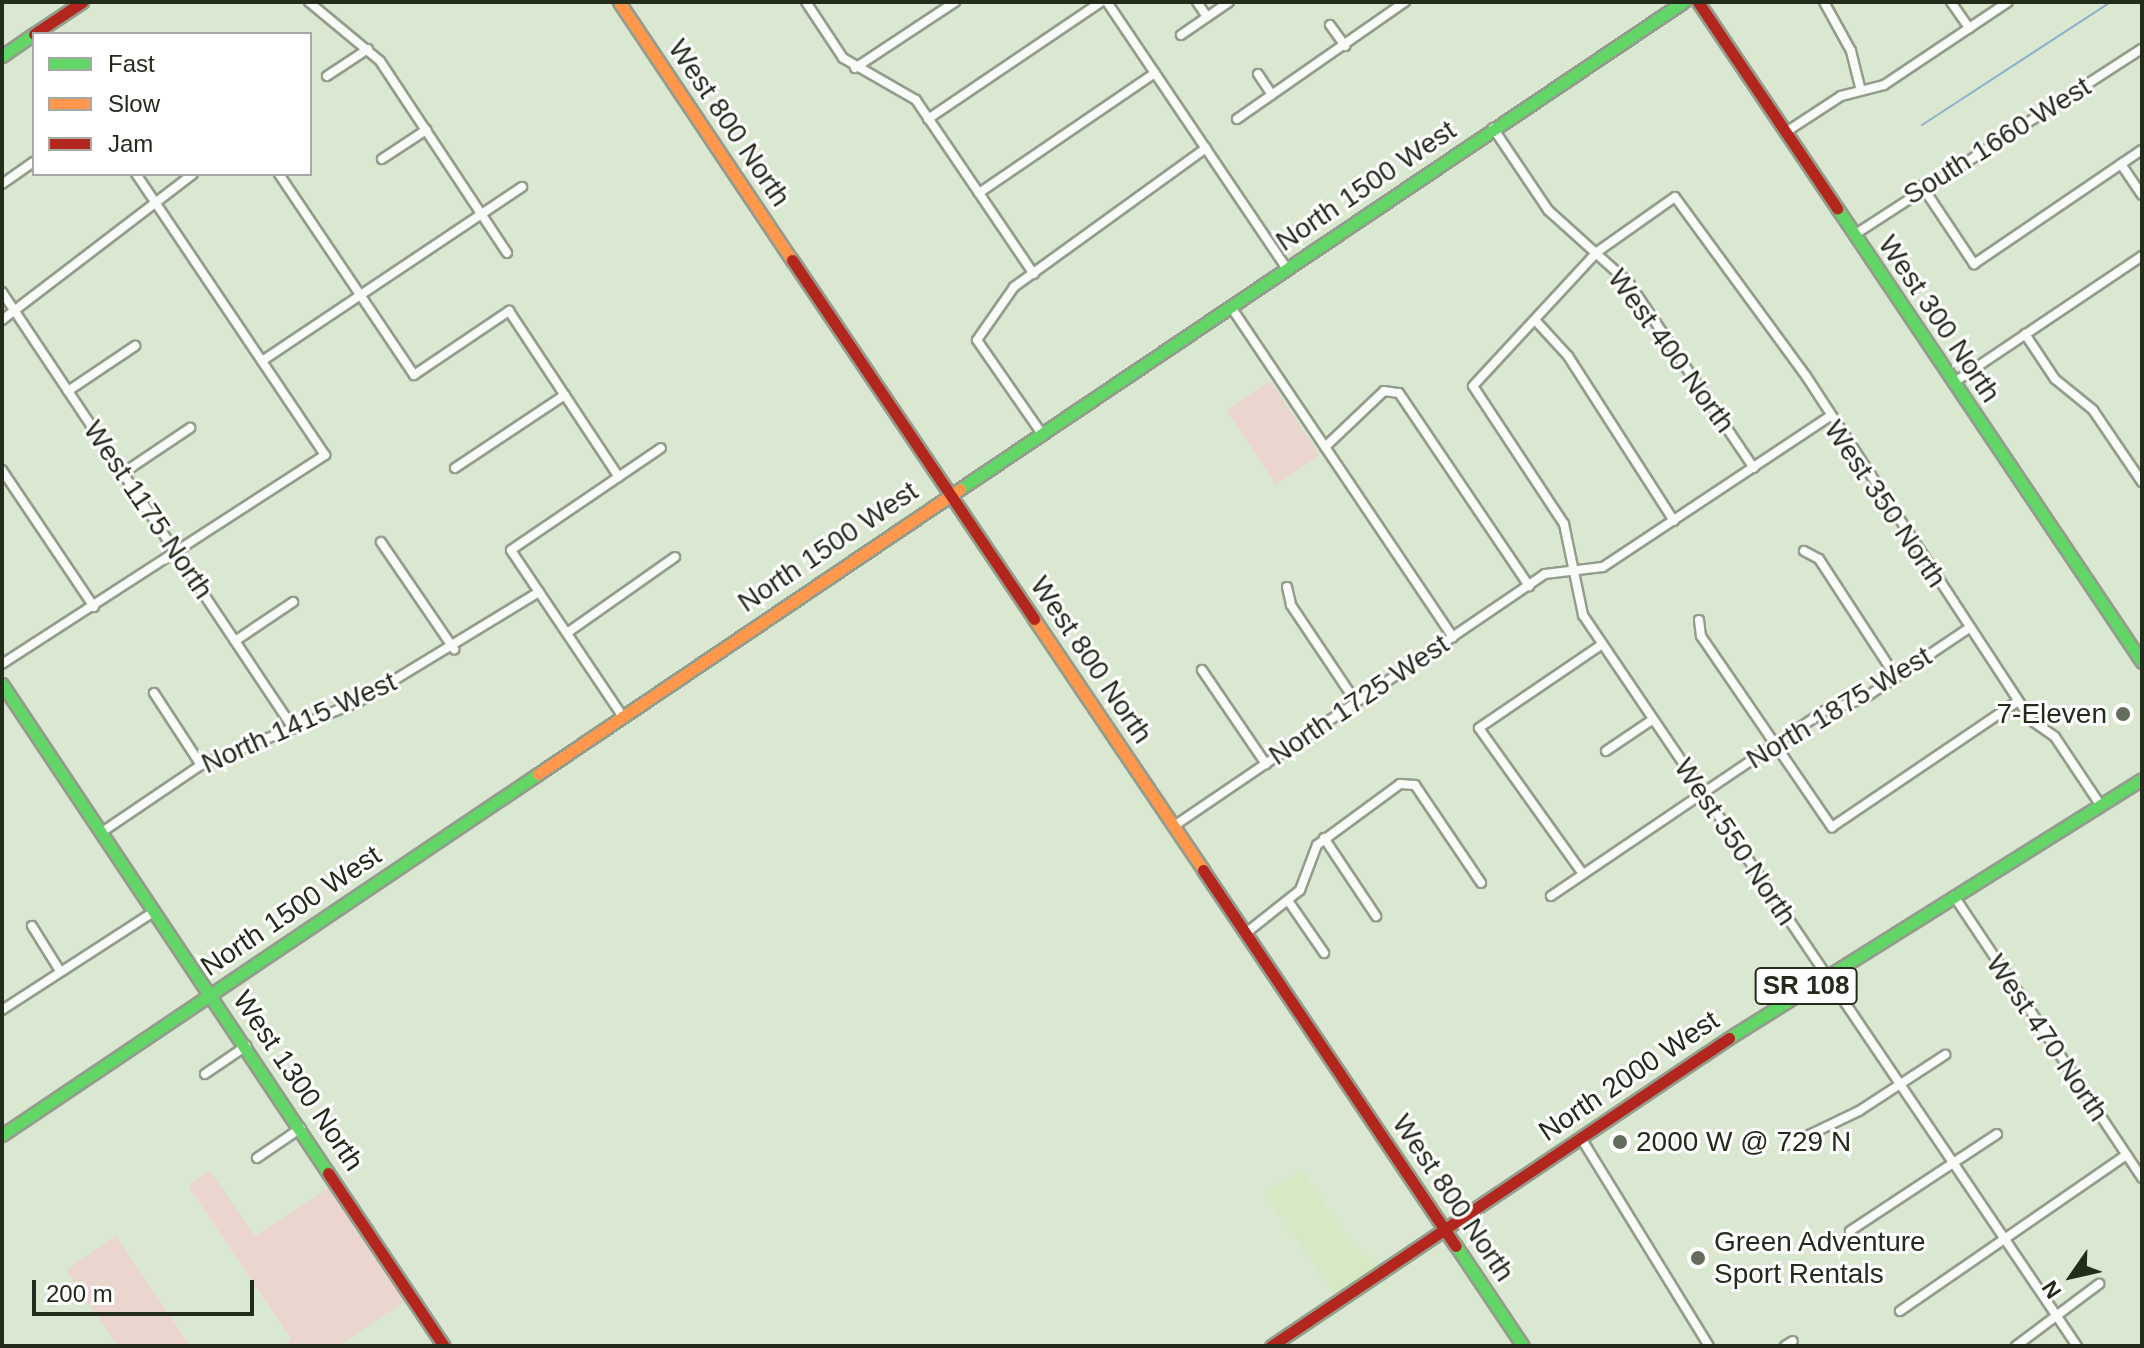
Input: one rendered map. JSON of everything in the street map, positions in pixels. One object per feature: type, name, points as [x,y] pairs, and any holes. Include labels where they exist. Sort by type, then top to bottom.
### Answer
[{"type":"street","points":[[38,32],[82,2]]},
{"type":"street","points":[[309,2],[368,49],[507,253]]},
{"type":"street","name":"West 800 North","points":[[619,2],[1523,1346]]},
{"type":"street","points":[[806,2],[855,68],[903,90],[928,119],[1034,274]]},
{"type":"street","points":[[855,68],[955,2]]},
{"type":"street","points":[[928,119],[1101,2]]},
{"type":"street","points":[[1107,2],[1287,269]]},
{"type":"street","points":[[1197,2],[1207,17]]},
{"type":"street","points":[[1181,35],[1229,2]]},
{"type":"street","points":[[1237,119],[1405,2]]},
{"type":"street","name":"North 1500 West","points":[[2,1135],[621,714],[1683,2]]},
{"type":"street","name":"West 300 North","points":[[1698,2],[2142,662]]},
{"type":"street","points":[[1824,2],[1851,51],[1861,91]]},
{"type":"street","points":[[1951,2],[1969,28]]},
{"type":"street","points":[[1786,132],[1861,91],[1884,85],[2008,2]]},
{"type":"street","points":[[1330,25],[1345,46]]},
{"type":"street","points":[[2,56],[32,36]]},
{"type":"street","points":[[327,76],[368,49]]},
{"type":"street","name":"South 1660 West","points":[[1854,235],[1922,186],[1982,156],[2142,49]]},
{"type":"street","points":[[979,193],[1155,73]]},
{"type":"street","points":[[1258,74],[1272,95]]},
{"type":"street","name":"West 400 North","points":[[1493,128],[1548,210],[1629,283],[1754,468]]},
{"type":"street","points":[[382,159],[426,130]]},
{"type":"street","points":[[1042,434],[977,340],[1014,287],[1206,148]]},
{"type":"street","points":[[1922,186],[1974,264],[2142,150]]},
{"type":"street","points":[[2,184],[32,163]]},
{"type":"street","points":[[2121,164],[2142,195]]},
{"type":"street","points":[[2,664],[178,555],[325,455],[137,176]]},
{"type":"street","points":[[2,320],[153,200],[190,176]]},
{"type":"street","points":[[280,176],[414,375],[509,311],[619,477]]},
{"type":"street","points":[[262,361],[522,187]]},
{"type":"street","name":"West 350 North","points":[[1597,252],[1675,197],[1730,264],[1827,418],[2018,701],[2055,737],[2101,806]]},
{"type":"street","points":[[1597,252],[1535,320],[1568,356],[1674,521]]},
{"type":"street","points":[[1953,383],[2142,256]]},
{"type":"street","name":"West 1175 North","points":[[2,292],[293,728]]},
{"type":"street","points":[[1231,307],[1453,637]]},
{"type":"street","name":"West 550 North","points":[[1535,320],[1473,386],[1564,524],[1583,615],[2077,1346]]},
{"type":"street","points":[[2025,334],[2055,379],[2093,410],[2142,482]]},
{"type":"street","points":[[68,391],[135,346]]},
{"type":"street","points":[[1325,447],[1384,391],[1399,393],[1529,586]]},
{"type":"street","points":[[455,468],[565,395]]},
{"type":"street","points":[[1573,569],[1603,567],[1827,418]]},
{"type":"street","points":[[123,473],[190,428]]},
{"type":"street","points":[[621,714],[511,550],[661,448]]},
{"type":"street","points":[[2,470],[94,607]]},
{"type":"street","points":[[381,542],[454,649]]},
{"type":"street","points":[[1804,551],[1819,559],[1896,677]]},
{"type":"street","points":[[567,633],[675,557]]},
{"type":"street","name":"North 1725 West","points":[[1174,826],[1545,574],[1573,569]]},
{"type":"street","points":[[1287,587],[1291,605],[1356,702]]},
{"type":"street","name":"North 1415 West","points":[[102,832],[201,765],[293,728],[454,649],[539,592]]},
{"type":"street","points":[[235,641],[293,602]]},
{"type":"street","points":[[1699,620],[1701,636],[1832,827],[2018,701]]},
{"type":"street","name":"North 1875 West","points":[[1551,896],[1775,744],[1896,677],[1969,628]]},
{"type":"street","points":[[1583,874],[1479,728],[1601,645]]},
{"type":"street","points":[[1202,670],[1266,764]]},
{"type":"street","name":"West 1300 North","points":[[2,684],[444,1346]]},
{"type":"street","points":[[154,693],[201,765]]},
{"type":"street","points":[[1606,751],[1652,720]]},
{"type":"street","name":"North 2000 West","points":[[1271,1346],[1826,975],[2142,779]]},
{"type":"street","points":[[1246,933],[1289,902],[1324,838],[1408,783],[1481,883]]},
{"type":"street","points":[[1324,838],[1376,916]]},
{"type":"street","name":"West 470 North","points":[[1954,896],[2142,1178]]},
{"type":"street","points":[[1289,902],[1324,953]]},
{"type":"street","points":[[2,1010],[155,911]]},
{"type":"street","points":[[32,926],[60,971]]},
{"type":"street","points":[[205,1074],[246,1046]]},
{"type":"street","points":[[1788,1145],[1901,1085],[1945,1055]]},
{"type":"street","points":[[257,1158],[301,1128]]},
{"type":"street","points":[[1850,1231],[1997,1134]]},
{"type":"street","points":[[1581,1138],[1709,1346]]},
{"type":"street","points":[[1900,1311],[2126,1155]]},
{"type":"street","points":[[2016,1346],[2058,1318],[2099,1284]]},
{"type":"shaded area","points":[[1270,381],[1320,455],[1276,485],[1226,410]]},
{"type":"shaded area","points":[[1301,1169],[1356,1250],[1394,1272],[1343,1307],[1264,1193]]},
{"type":"shaded area","points":[[210,1171],[255,1236],[330,1187],[406,1300],[338,1346],[282,1346],[291,1339],[188,1186]]},
{"type":"shaded area","points":[[116,1236],[190,1346],[117,1346],[66,1270]]},
{"type":"waterway","points":[[1922,125],[2111,2]]},
{"type":"traffic: fast","points":[[960,489],[1683,2]]},
{"type":"traffic: fast","points":[[2,56],[32,35]]},
{"type":"traffic: fast","points":[[1837,208],[2142,662]]},
{"type":"traffic: fast","points":[[2,684],[328,1173]]},
{"type":"traffic: fast","points":[[2,1135],[538,774]]},
{"type":"traffic: fast","points":[[1729,1038],[2142,779]]},
{"type":"traffic: fast","points":[[1456,1246],[1523,1346]]},
{"type":"traffic: slow","points":[[619,2],[792,260]]},
{"type":"traffic: slow","points":[[538,774],[960,489]]},
{"type":"traffic: slow","points":[[1034,619],[1203,870]]},
{"type":"traffic: jam","points":[[37,32],[82,2]]},
{"type":"traffic: jam","points":[[1698,2],[1837,208]]},
{"type":"traffic: jam","points":[[792,260],[1034,619]]},
{"type":"traffic: jam","points":[[1203,870],[1456,1246]]},
{"type":"traffic: jam","points":[[1271,1346],[1729,1038]]},
{"type":"traffic: jam","points":[[328,1173],[444,1346]]},
{"type":"place","name":"7-Eleven","points":[[2123,714]]},
{"type":"place","name":"2000 W @ 729 N","points":[[1620,1142]]},
{"type":"place","name":"Green Adventure Sport Rentals","points":[[1698,1258]]}]
